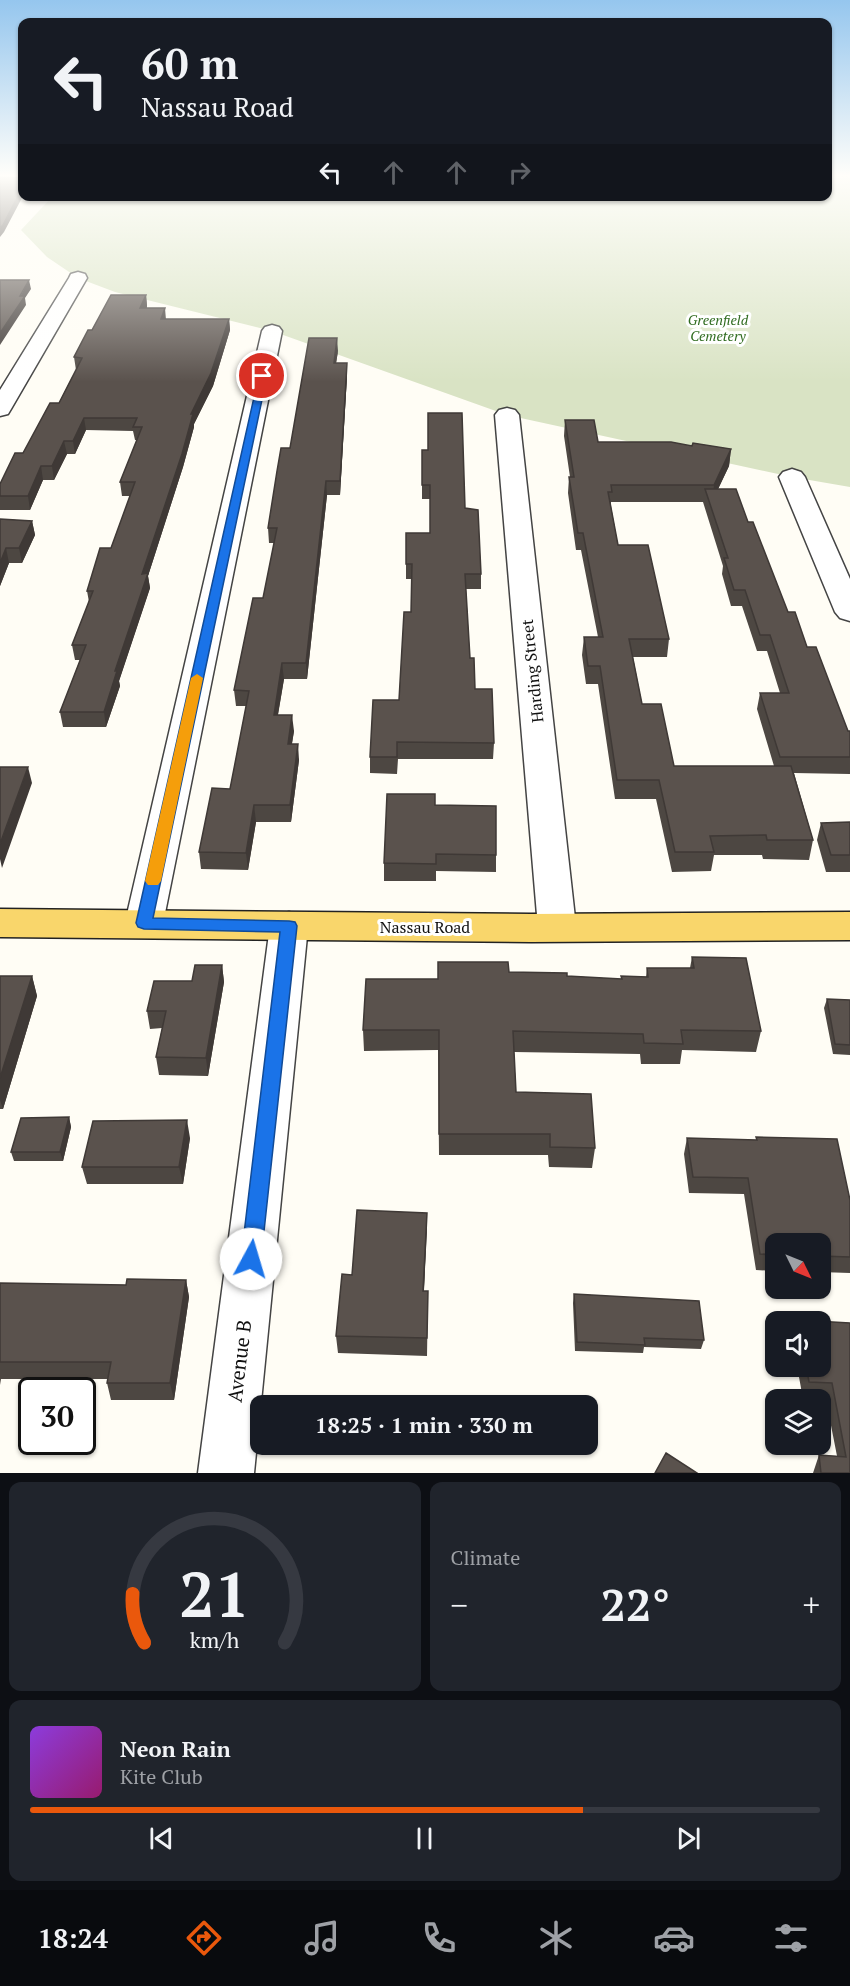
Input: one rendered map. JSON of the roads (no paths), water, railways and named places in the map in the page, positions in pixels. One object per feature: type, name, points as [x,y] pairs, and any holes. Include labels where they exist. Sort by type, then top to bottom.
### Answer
[{"type":"main road","name":"Nassau Road","points":[[0,923],[739,928],[850,926]]},
{"type":"street","points":[[0,409],[78,278]]},
{"type":"street","points":[[144,923],[272,331]]},
{"type":"street","name":"Harding Street","points":[[507,415],[557,927]]},
{"type":"street","points":[[792,477],[850,612]]},
{"type":"street","name":"Avenue B","points":[[226,1473],[289,926]]},
{"type":"park label","name":"Greenfield Cemetery","points":[[718,328]]}]
